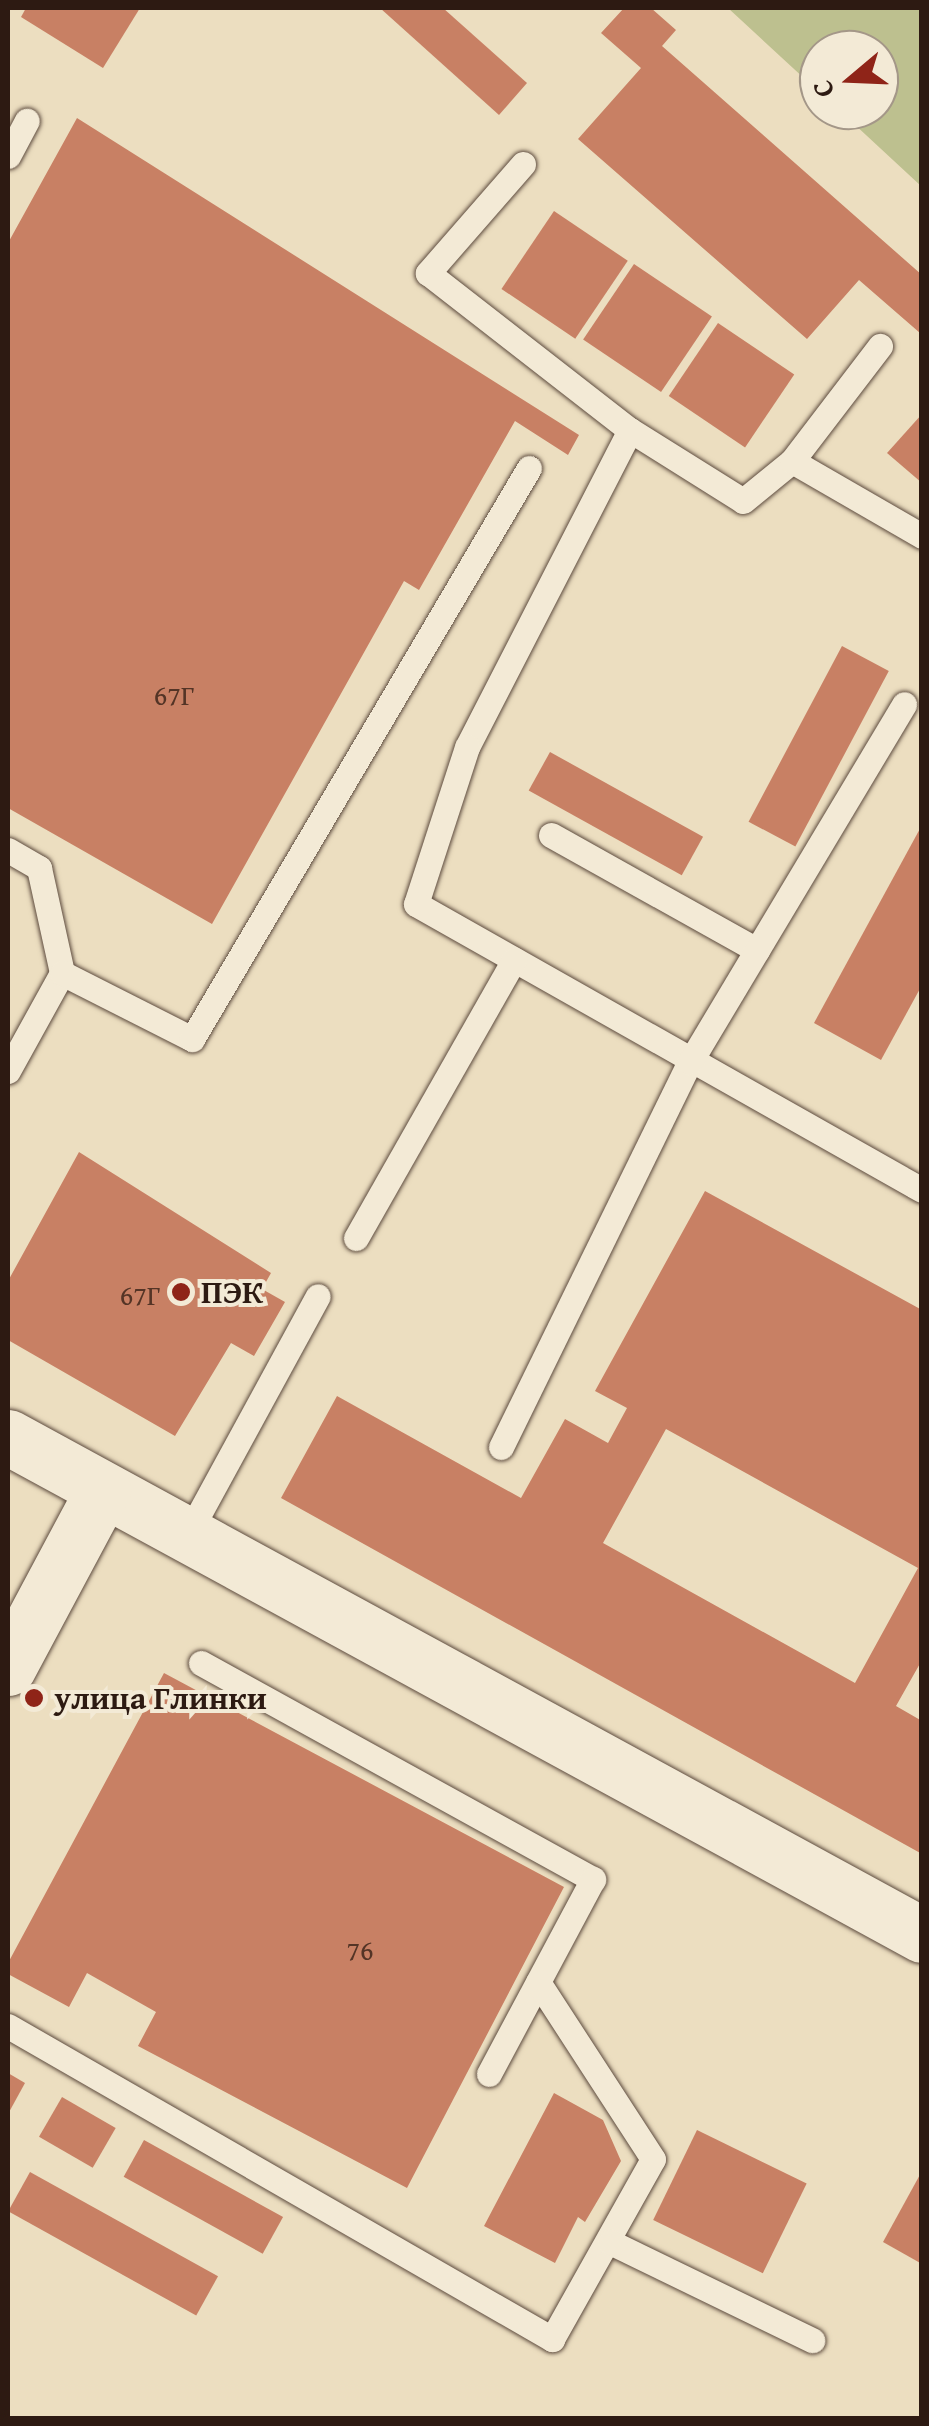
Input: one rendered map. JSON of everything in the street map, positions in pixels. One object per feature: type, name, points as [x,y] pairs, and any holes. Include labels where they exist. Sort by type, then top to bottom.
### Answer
[{"type":"main road","points":[[11,1448],[103,1490],[922,1934]]},
{"type":"main road","points":[[8,1668],[103,1490]]},
{"type":"lane","points":[[8,156],[27,121]]},
{"type":"lane","points":[[522,164],[428,273],[630,430],[743,502],[792,461],[880,346]]},
{"type":"lane","points":[[630,430],[467,747],[416,904],[922,1190]]},
{"type":"lane","points":[[792,461],[922,536]]},
{"type":"lane","points":[[62,974],[192,1040],[530,468]]},
{"type":"lane","points":[[501,1447],[690,1062],[904,704]]},
{"type":"lane","points":[[551,835],[757,950]]},
{"type":"lane","points":[[8,850],[38,868],[62,974],[8,1071]]},
{"type":"lane","points":[[356,1238],[514,960]]},
{"type":"lane","points":[[186,1536],[318,1296]]},
{"type":"lane","points":[[201,1663],[593,1879],[489,2074]]},
{"type":"lane","points":[[8,2026],[552,2339],[610,2242],[653,2159],[538,1982]]},
{"type":"lane","points":[[610,2242],[812,2340]]},
{"type":"green space","points":[[728,8],[921,8],[921,186],[861,130],[899,130],[899,30],[799,30],[799,74]]},
{"type":"building","points":[[26,8],[140,8],[103,68],[21,17]]},
{"type":"building","points":[[380,8],[443,8],[527,83],[499,115]]},
{"type":"building","points":[[624,8],[651,8],[676,30],[662,46],[922,275],[920,333],[859,280],[807,339],[578,139],[641,68],[601,33]]},
{"type":"building","points":[[77,118],[579,435],[568,455],[515,421],[419,590],[404,581],[212,924],[8,808],[8,243]]},
{"type":"building","points":[[554,211],[628,261],[575,339],[501,289]]},
{"type":"building","points":[[634,264],[712,317],[661,392],[583,339]]},
{"type":"building","points":[[718,323],[794,374],[745,447],[669,396]]},
{"type":"building","points":[[922,414],[922,483],[887,453]]},
{"type":"building","points":[[842,646],[889,671],[795,847],[749,822]]},
{"type":"building","points":[[550,752],[703,837],[682,875],[529,790]]},
{"type":"building","points":[[922,825],[922,985],[881,1060],[814,1023]]},
{"type":"building","points":[[79,1152],[271,1273],[262,1289],[285,1302],[254,1356],[231,1343],[175,1436],[8,1340],[8,1281]]},
{"type":"building","points":[[705,1191],[922,1310],[922,1660],[896,1706],[922,1721],[922,1854],[281,1498],[337,1396],[521,1498],[565,1419],[608,1443],[627,1408],[595,1391]],"holes":[[[666,1429],[918,1568],[855,1683],[603,1543]]]},
{"type":"building","points":[[164,1673],[564,1887],[407,2188],[138,2046],[156,2012],[87,1973],[69,2007],[8,1974],[8,1963]]},
{"type":"building","points":[[8,2073],[25,2083],[8,2114]]},
{"type":"building","points":[[554,2093],[603,2120],[621,2161],[585,2222],[578,2217],[555,2263],[484,2226]]},
{"type":"building","points":[[62,2097],[116,2128],[93,2168],[39,2137]]},
{"type":"building","points":[[697,2130],[807,2183],[763,2273],[653,2220]]},
{"type":"building","points":[[144,2140],[283,2217],[263,2254],[124,2177]]},
{"type":"building","points":[[922,2171],[922,2264],[883,2242]]},
{"type":"building","points":[[30,2172],[218,2276],[196,2316],[8,2211]]},
{"type":"place","name":"ПЭК","points":[[181,1292]]},
{"type":"place","name":"улица Глинки","points":[[34,1698]]}]
